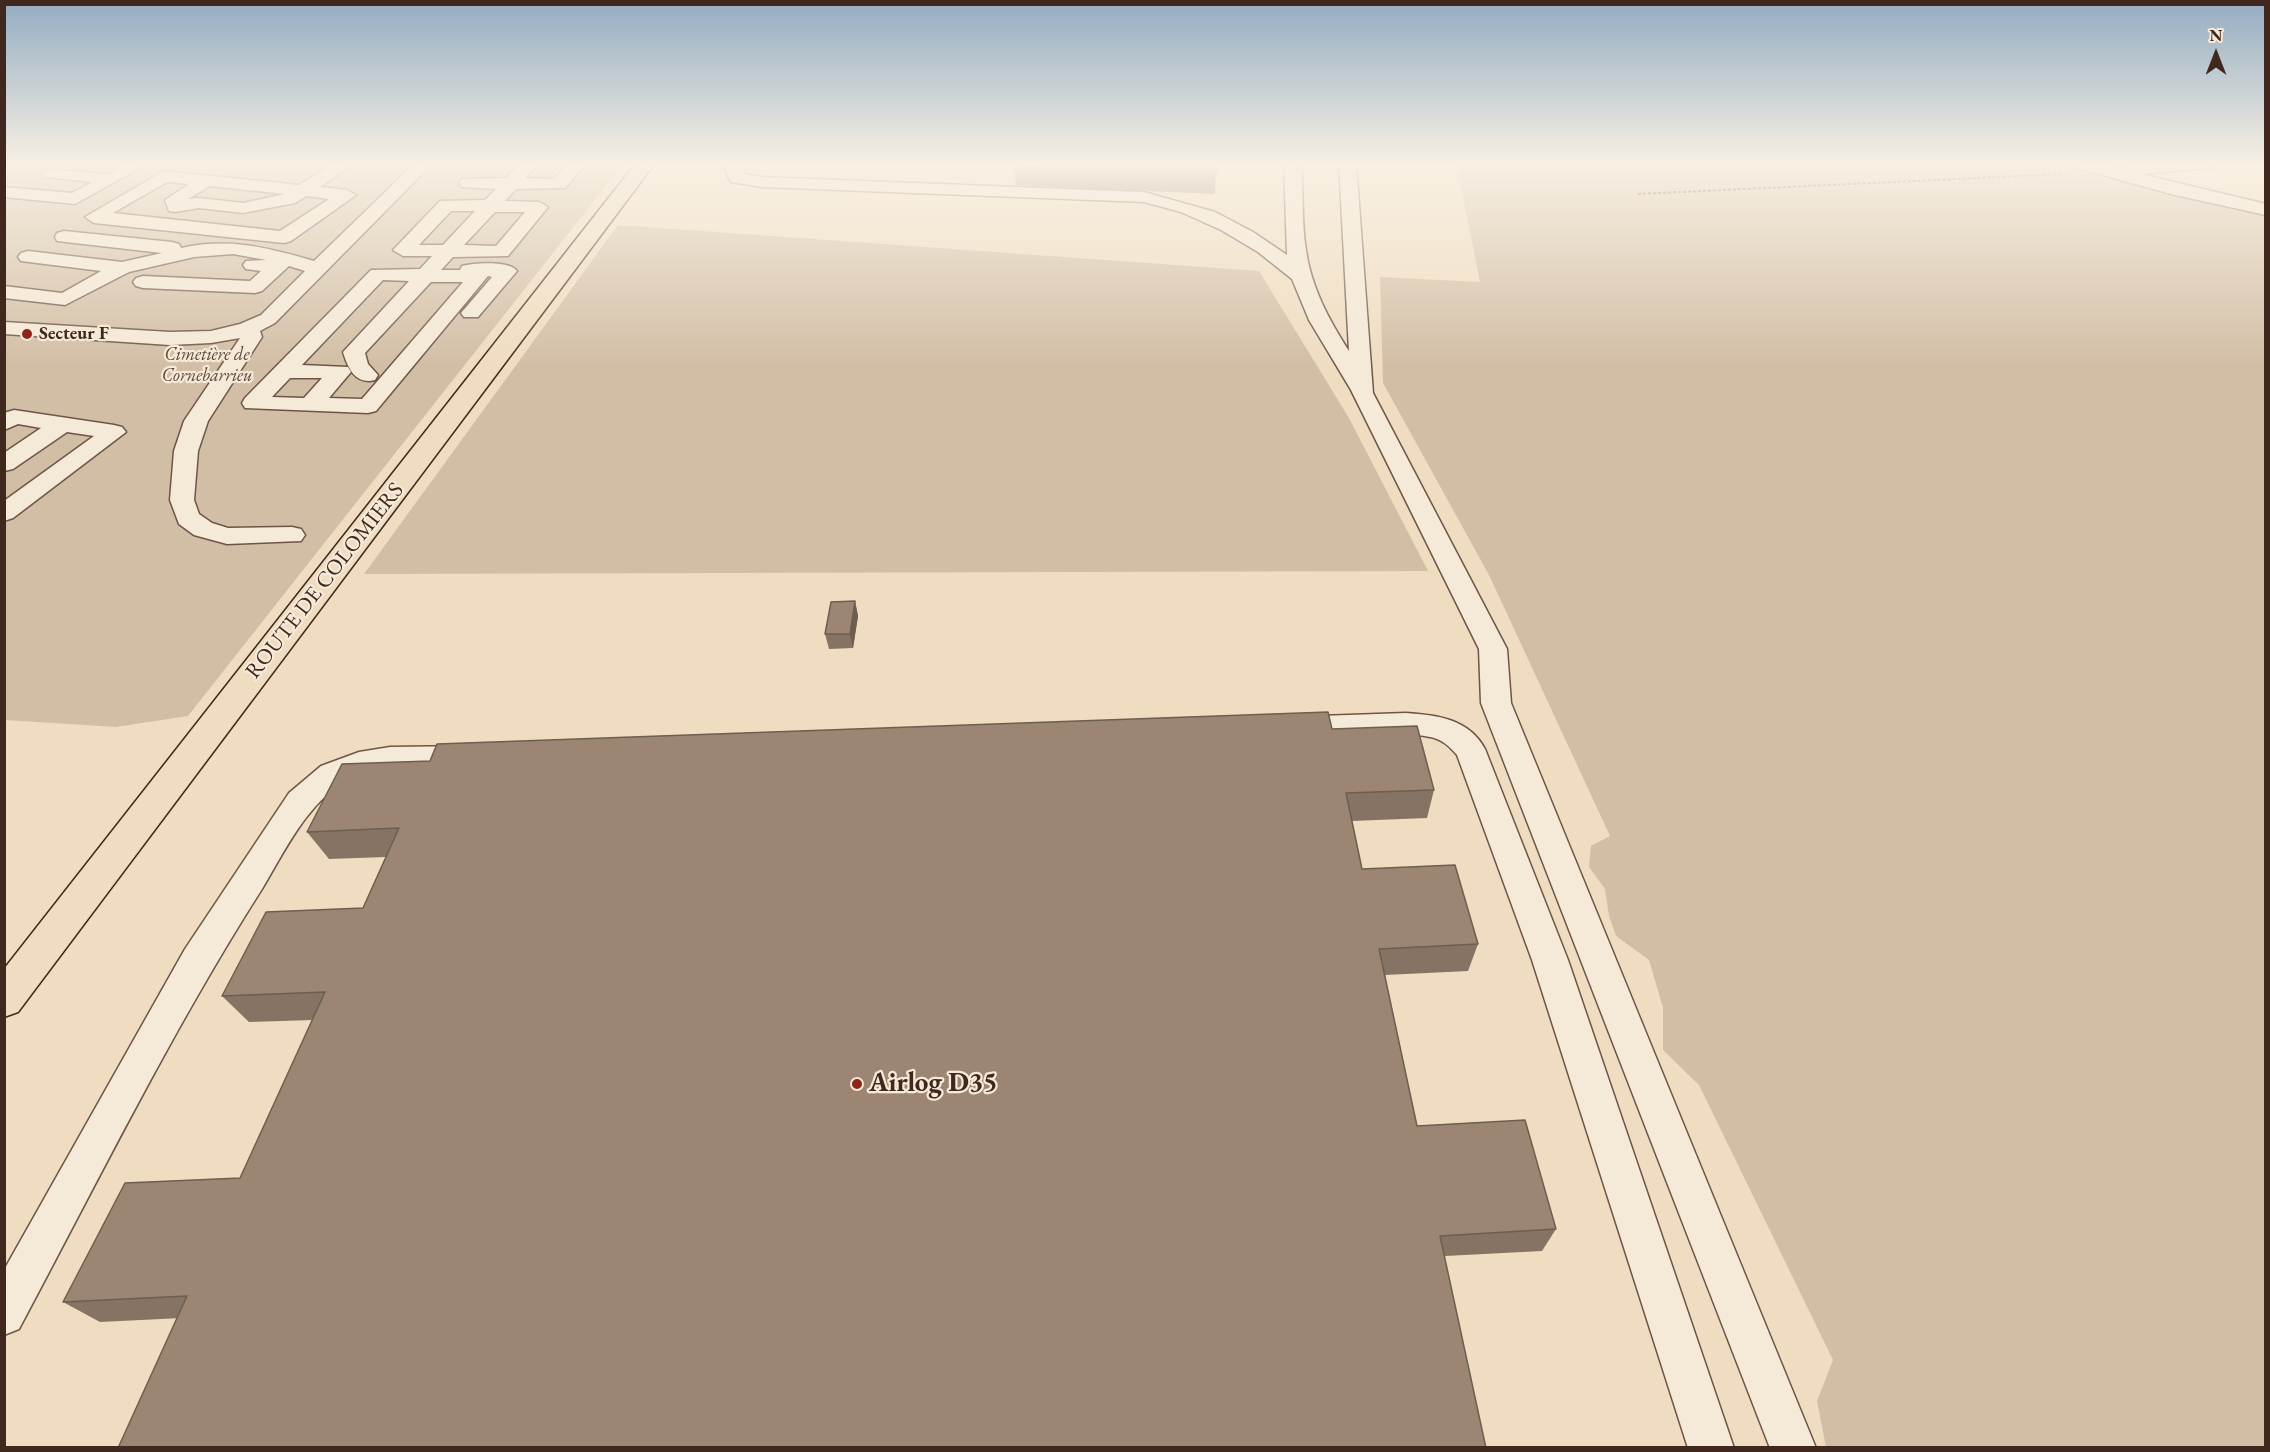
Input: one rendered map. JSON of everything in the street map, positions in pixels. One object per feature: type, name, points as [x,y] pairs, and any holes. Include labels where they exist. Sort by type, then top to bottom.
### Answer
[{"type":"main road","name":"ROUTE DE COLOMIERS","points":[[4,1000],[594,231]]},
{"type":"street","points":[[114,231],[234,245],[233,248]]},
{"type":"street","points":[[226,231],[284,237],[294,231]]},
{"type":"street","points":[[9,331],[180,339],[221,335],[248,328],[267,319],[357,231]]},
{"type":"street","points":[[433,231],[420,251],[501,252],[499,231]]},
{"type":"street","points":[[367,365],[354,352],[449,251],[475,231]]},
{"type":"street","points":[[476,252],[487,231]]},
{"type":"street","points":[[1236,231],[1267,247],[1301,276]]},
{"type":"street","points":[[1296,231],[1301,276],[1310,300],[1362,393],[1493,649],[1496,703],[1792,1448]]},
{"type":"street","points":[[1352,231],[1362,393]]},
{"type":"street","points":[[64,237],[194,251],[233,248],[261,252],[319,269]]},
{"type":"street","points":[[4,292],[65,299],[122,268],[194,251]]},
{"type":"street","points":[[122,268],[37,252],[279,266],[255,287],[142,282]]},
{"type":"street","points":[[383,418],[507,271],[430,272],[397,275],[378,274],[355,309],[300,372],[281,404],[368,406],[478,277],[430,272]]},
{"type":"street","points":[[7,273],[104,278]]},
{"type":"street","points":[[7,273],[85,288]]},
{"type":"street","points":[[311,404],[367,365],[454,276]]},
{"type":"street","points":[[355,309],[368,317],[379,309],[398,305],[432,301],[456,302]]},
{"type":"street","points":[[248,328],[251,337],[196,421],[186,451],[182,500],[188,518],[211,531],[227,536],[292,535]]},
{"type":"street","points":[[300,372],[367,365]]},
{"type":"street","points":[[340,405],[367,365]]},
{"type":"street","points":[[4,423],[14,417],[114,432],[4,513]]},
{"type":"street","points":[[4,444],[38,420]]},
{"type":"street","points":[[4,464],[63,424]]},
{"type":"street","points":[[4,488],[89,428]]},
{"type":"street","points":[[1470,749],[1496,703]]},
{"type":"street","points":[[1262,729],[1406,724],[1434,726],[1455,734],[1470,749],[1550,960],[1711,1448]]},
{"type":"street","points":[[4,1314],[197,960],[300,802],[318,785],[345,768],[375,761],[507,756]]},
{"type":"green space","name":"Cimetière de Cornebarrieu","points":[[4,231],[571,231],[188,716],[116,727],[5,720]]},
{"type":"green space","points":[[614,231],[698,231],[1259,271],[1349,418],[1428,571],[364,574]]},
{"type":"green space","points":[[1470,231],[2265,231],[2265,1447],[1826,1447],[1817,1401],[1833,1360],[1699,1085],[1663,1050],[1663,1008],[1649,960],[1616,936],[1609,916],[1605,889],[1589,867],[1591,846],[1610,836],[1489,575],[1383,383],[1380,277],[1480,282]]},
{"type":"building","points":[[855,601],[850,634],[825,634],[831,602]]},
{"type":"building","name":"Airlog D35","points":[[1328,712],[1332,729],[1417,726],[1434,790],[1346,793],[1362,869],[1455,865],[1478,944],[1379,949],[1417,1126],[1525,1120],[1556,1229],[1440,1236],[1486,1448],[118,1448],[187,1296],[63,1302],[125,1183],[240,1178],[325,992],[222,996],[266,912],[363,908],[399,828],[307,832],[342,764],[430,761],[437,744]]},
{"type":"place","name":"Secteur F","points":[[27,334]]},
{"type":"place","name":"Airlog D35","points":[[857,1084]]}]
